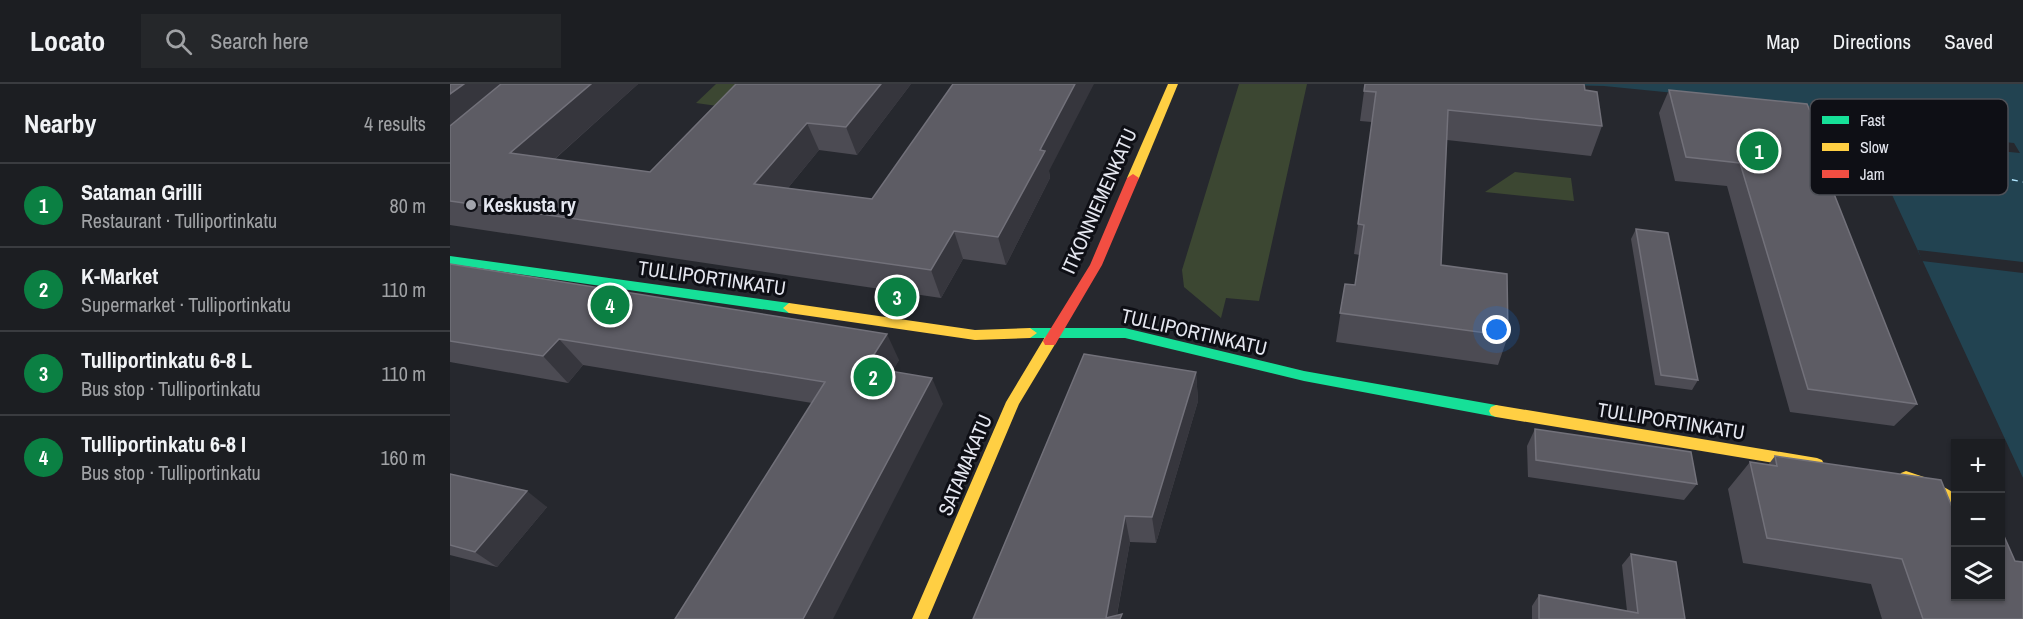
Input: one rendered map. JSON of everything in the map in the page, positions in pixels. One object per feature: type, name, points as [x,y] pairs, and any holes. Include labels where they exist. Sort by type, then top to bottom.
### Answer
[{"type":"street","name":"ITKONNIEMENKATU","points":[[1056,332],[1096,265],[1173,84]]},
{"type":"street","name":"TULLIPORTINKATU","points":[[450,260],[975,336],[1056,332],[1125,333],[1304,376],[1637,436],[1831,466]]},
{"type":"street","name":"SATAMAKATU","points":[[920,619],[1014,402],[1056,332]]},
{"type":"street","points":[[1888,475],[1925,484],[1951,499]]},
{"type":"green space","points":[[716,84],[755,84],[732,108],[696,103]]},
{"type":"green space","points":[[1239,84],[1307,84],[1259,301],[1226,298],[1221,318],[1184,287],[1182,270]]},
{"type":"green space","points":[[1515,172],[1571,178],[1574,201],[1485,192]]},
{"type":"water","points":[[1507,84],[2023,84],[2023,478],[1892,195],[2008,195],[2008,99],[1810,99],[1810,107],[1604,86]]},
{"type":"pier","points":[[2008,142],[2014,143],[2020,153],[2008,152]]},
{"type":"pier","points":[[1918,250],[2023,262],[2023,273],[1922,261]]},
{"type":"building","points":[[450,84],[464,84],[450,94]]},
{"type":"building","points":[[501,84],[591,84],[510,153],[650,172],[736,84],[881,84],[846,127],[807,123],[754,184],[872,199],[953,84],[1075,84],[1040,150],[1045,151],[998,237],[954,231],[931,270],[450,201],[450,126]]},
{"type":"building","points":[[1365,84],[1584,84],[1585,90],[1597,92],[1602,126],[1448,110],[1441,265],[1507,274],[1508,336],[1340,313],[1345,284],[1355,285],[1364,225],[1358,224],[1376,92],[1364,91]]},
{"type":"building","points":[[1669,90],[1807,104],[1810,111],[1810,195],[1834,195],[1917,404],[1808,389],[1740,163],[1686,157]]},
{"type":"building","points":[[1636,229],[1668,233],[1698,380],[1661,375]]},
{"type":"building","points":[[450,264],[887,334],[866,367],[932,378],[803,619],[675,619],[825,382],[559,339],[543,356],[450,341]]},
{"type":"building","points":[[1084,354],[1196,372],[1152,517],[1125,516],[1106,618],[1122,614],[1120,619],[973,619]]},
{"type":"building","points":[[1535,429],[1691,452],[1697,484],[1536,460]]},
{"type":"building","points":[[1775,456],[1941,480],[1951,505],[1951,601],[2005,601],[2005,538],[2015,561],[2023,562],[2023,619],[1923,619],[1902,559],[1767,538],[1750,462],[1777,466]]},
{"type":"building","points":[[450,474],[527,491],[475,552],[450,545]]},
{"type":"building","points":[[1631,554],[1676,562],[1685,619],[1539,619],[1539,595],[1638,613]]},
{"type":"ferry route","points":[[2008,179],[2023,182]]},
{"type":"traffic: fast","points":[[450,260],[789,308]]},
{"type":"traffic: fast","points":[[1030,333],[1125,333],[1304,376],[1496,411]]},
{"type":"traffic: slow","points":[[1133,178],[1173,84]]},
{"type":"traffic: slow","points":[[789,308],[975,335],[1030,333]]},
{"type":"traffic: slow","points":[[920,619],[1013,402],[1050,341]]},
{"type":"traffic: slow","points":[[1496,411],[1817,464]]},
{"type":"traffic: slow","points":[[1906,478],[1925,484],[1951,499]]},
{"type":"traffic: jam","points":[[1050,341],[1096,265],[1133,178]]},
{"type":"place","name":"Sataman Grilli","points":[[1759,151]]},
{"type":"place","name":"Keskusta ry","points":[[471,205]]},
{"type":"place","name":"Tulliportinkatu 6-8 L","points":[[897,297]]},
{"type":"place","name":"Tulliportinkatu 6-8 I","points":[[610,305]]},
{"type":"place","name":"K-Market","points":[[873,377]]}]
